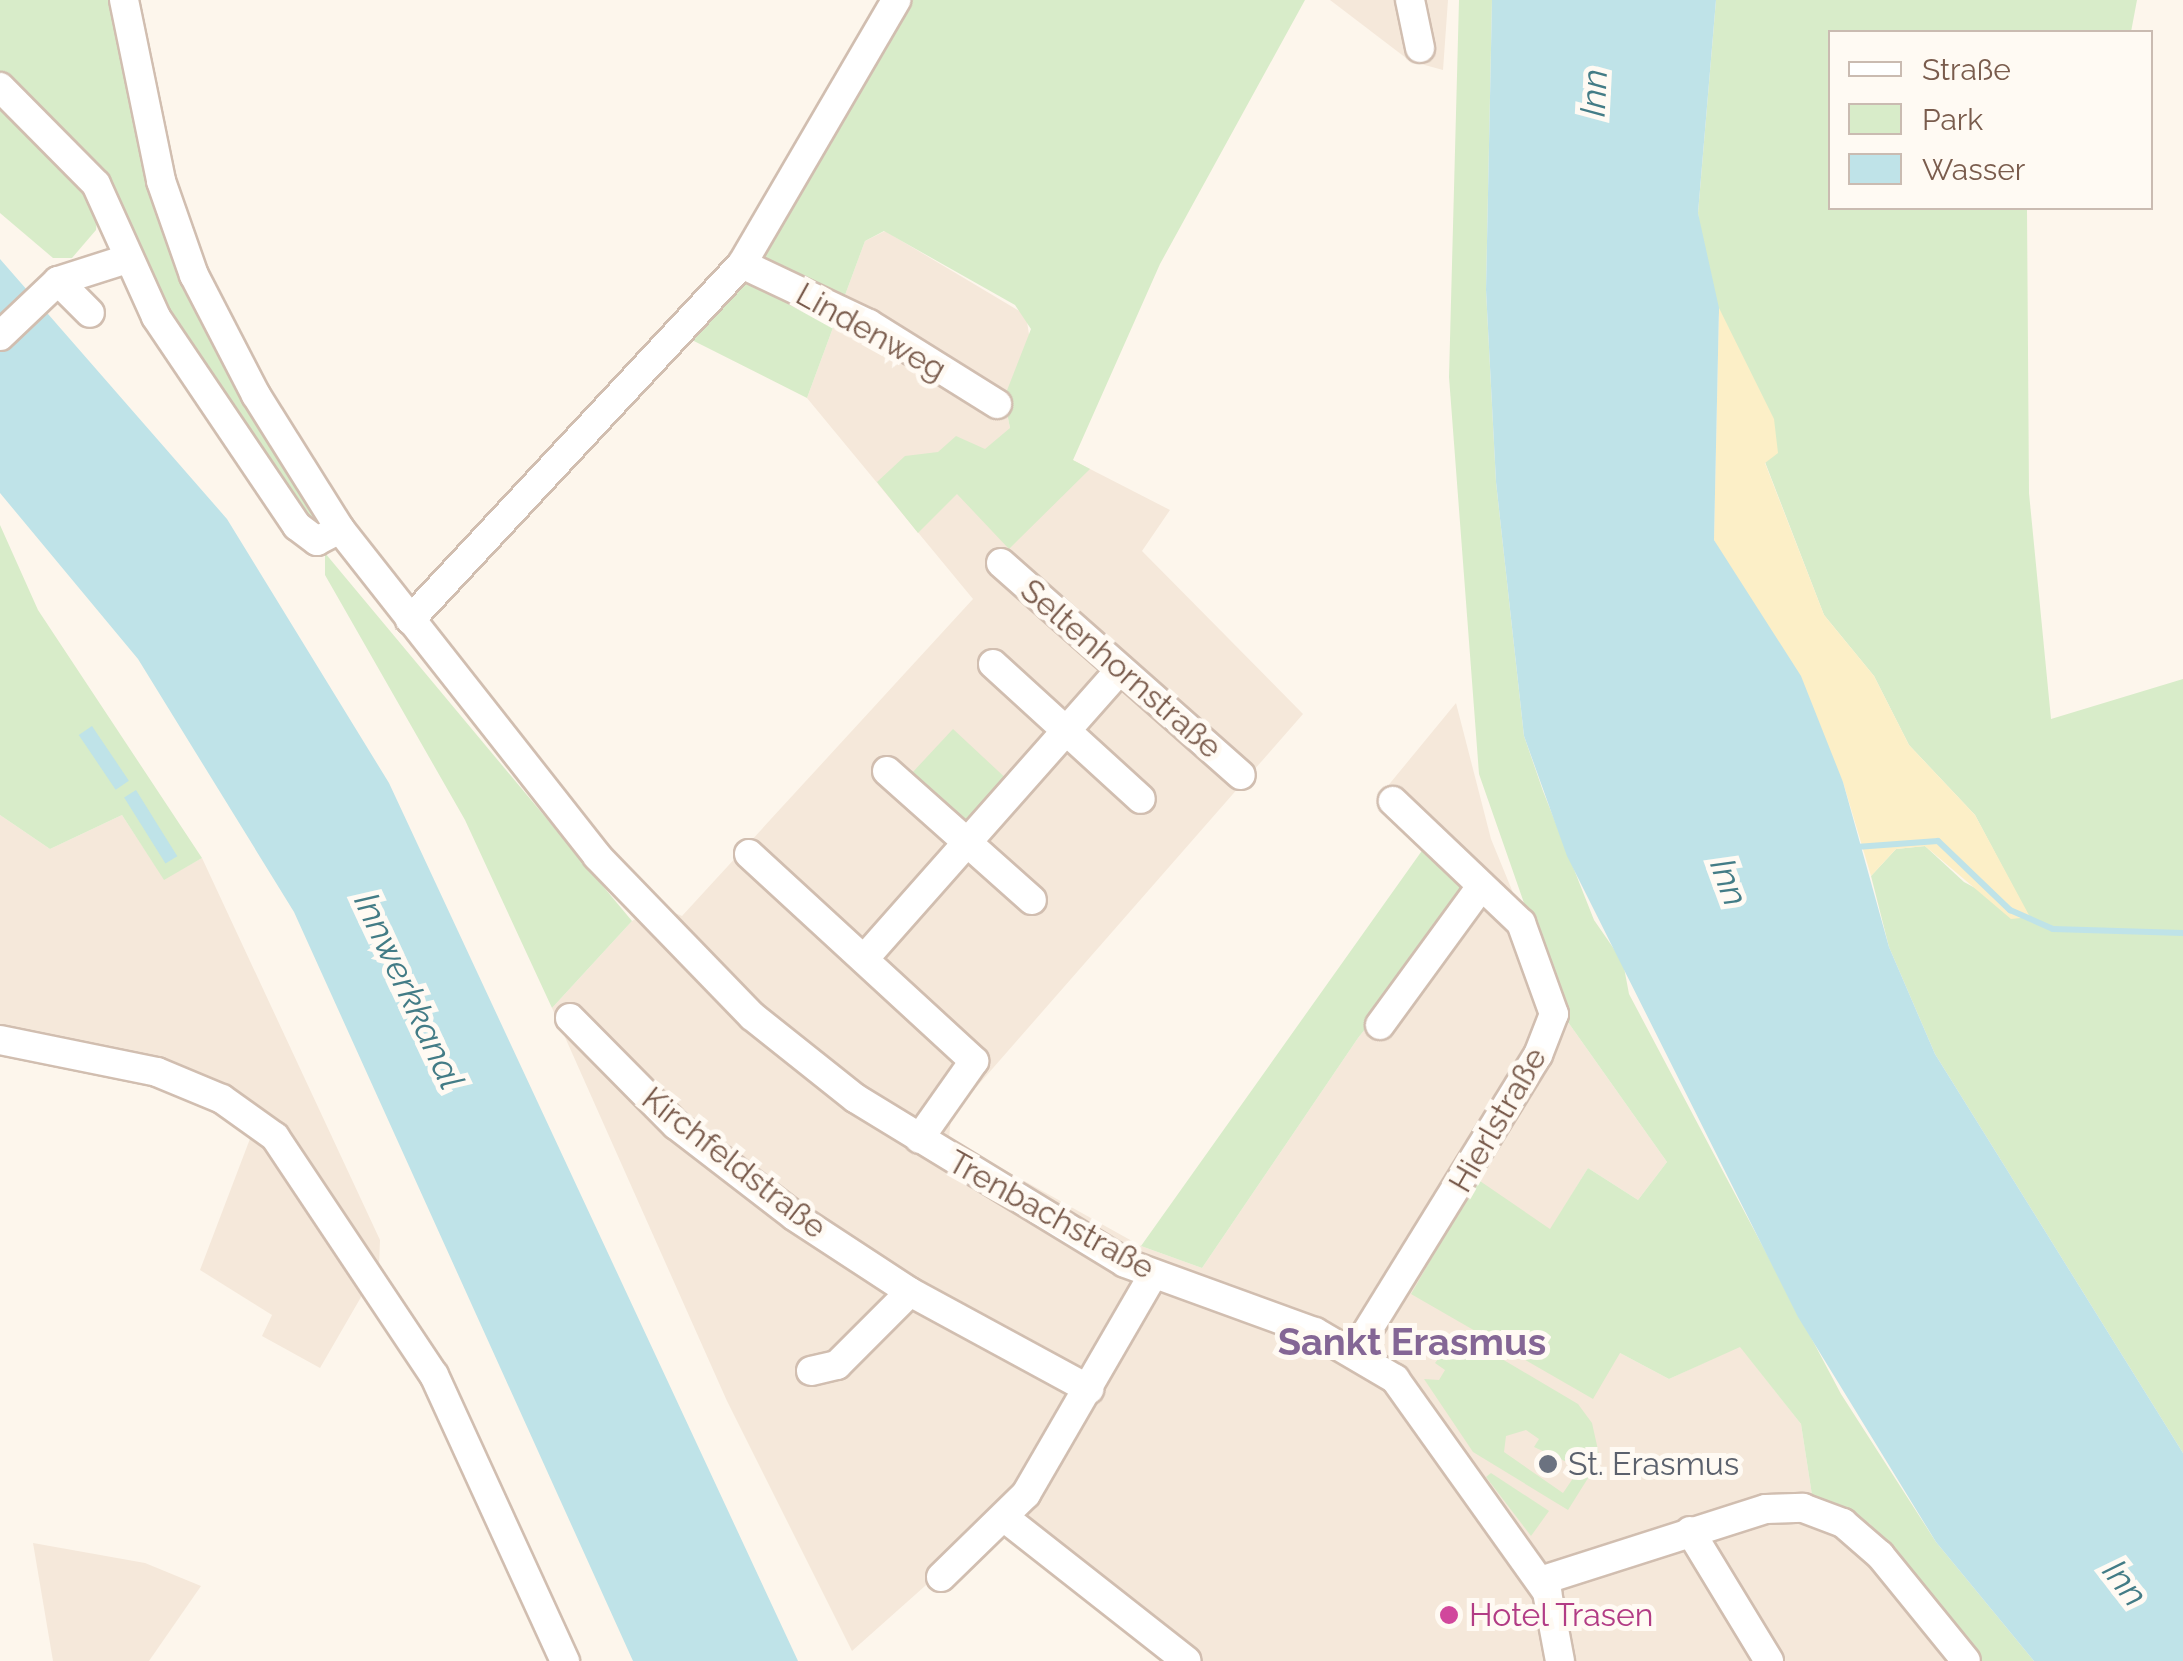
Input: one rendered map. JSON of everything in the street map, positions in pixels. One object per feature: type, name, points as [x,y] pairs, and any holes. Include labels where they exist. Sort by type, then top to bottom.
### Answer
[{"type":"street","name":"Trenbachstraße","points":[[124,0],[157,165],[194,274],[340,529],[550,800],[752,1016],[918,1139],[1154,1274],[1355,1351],[1419,1404],[1540,1580],[1557,1620],[1560,1661]]},
{"type":"street","points":[[410,620],[742,264],[896,0]]},
{"type":"street","points":[[1410,0],[1420,48]]},
{"type":"street","points":[[0,87],[96,184],[127,259],[178,353],[297,526],[317,541],[340,529]]},
{"type":"street","points":[[0,336],[53,285],[127,259]]},
{"type":"street","name":"Lindenweg","points":[[742,264],[869,324],[998,404]]},
{"type":"street","points":[[53,285],[90,313]]},
{"type":"street","name":"Seltenhornstraße","points":[[1001,563],[1241,775]]},
{"type":"street","points":[[992,664],[1141,798]]},
{"type":"street","points":[[864,958],[1069,733],[1121,669]]},
{"type":"street","points":[[887,771],[1032,900]]},
{"type":"street","name":"Hierlstraße","points":[[1355,1351],[1549,1031],[1552,998],[1535,948],[1393,801]]},
{"type":"street","points":[[749,854],[974,1061],[918,1139]]},
{"type":"street","points":[[1380,1024],[1480,888]]},
{"type":"street","name":"Kirchfeldstraße","points":[[570,1018],[734,1172],[910,1292],[1090,1389]]},
{"type":"street","points":[[0,1040],[157,1072],[222,1100],[274,1136],[434,1375],[565,1661]]},
{"type":"street","points":[[941,1577],[1005,1518],[1090,1389],[1154,1274]]},
{"type":"street","points":[[810,1370],[838,1365],[910,1292]]},
{"type":"street","points":[[1540,1580],[1690,1531],[1781,1507],[1836,1519],[1880,1555],[1966,1661]]},
{"type":"street","points":[[1005,1518],[1187,1661]]},
{"type":"street","points":[[1690,1531],[1769,1661]]},
{"type":"shaded area","points":[[1330,0],[1448,0],[1443,70],[1410,61]]},
{"type":"shaded area","points":[[885,231],[1026,315],[1030,341],[1004,398],[1010,428],[1170,510],[1142,551],[1303,714],[951,1116],[949,1139],[1141,1246],[1202,1268],[1358,1038],[1475,890],[1382,793],[1456,703],[1491,839],[1563,1015],[1667,1162],[1638,1200],[1588,1168],[1551,1229],[1620,1353],[1669,1379],[1740,1346],[1801,1424],[1812,1495],[1870,1524],[1974,1661],[1164,1661],[1007,1533],[945,1589],[934,1578],[852,1651],[727,1401],[552,1008],[632,921],[659,906],[682,916],[973,599],[807,398],[865,241]]},
{"type":"shaded area","points":[[0,815],[50,849],[122,815],[164,879],[202,858],[380,1240],[379,1266],[320,1368],[262,1336],[272,1315],[200,1270],[259,1115],[0,1034]]},
{"type":"shaded area","points":[[33,1543],[145,1563],[201,1586],[149,1661],[53,1661]]},
{"type":"green space","points":[[0,0],[114,0],[142,162],[163,215],[318,520],[309,522],[177,335],[90,155],[0,75]]},
{"type":"green space","points":[[904,0],[1305,0],[1160,264],[1073,460],[1090,469],[1009,549],[957,494],[918,533],[877,482],[905,456],[938,452],[956,436],[985,449],[1010,428],[1004,398],[1031,329],[1015,305],[884,231],[865,241],[807,398],[686,337]]},
{"type":"green space","points":[[1459,0],[1492,0],[1486,290],[1496,482],[1524,736],[1543,791],[1594,920],[1623,962],[1629,994],[1841,1394],[1936,1542],[2034,1661],[1974,1661],[1870,1524],[1812,1495],[1801,1424],[1740,1347],[1669,1379],[1620,1353],[1593,1399],[1411,1294],[1477,1179],[1550,1229],[1588,1168],[1638,1200],[1667,1162],[1563,1015],[1479,774],[1449,377]]},
{"type":"green space","points":[[1716,0],[2137,0],[2131,30],[1828,30],[1828,210],[2027,210],[2029,493],[2051,719],[2183,679],[2183,1453],[1935,1054],[1889,947],[1871,876],[1896,849],[1925,846],[1964,882],[2029,917],[1975,815],[1909,745],[1874,676],[1824,615],[1765,462],[1703,265],[1698,213]]},
{"type":"green space","points":[[0,96],[98,208],[96,230],[72,258],[53,258],[0,213]]},
{"type":"green space","points":[[0,525],[38,610],[202,858],[164,880],[122,815],[50,849],[0,815]]},
{"type":"green space","points":[[325,553],[632,921],[552,1008],[465,820],[325,575]]},
{"type":"green space","points":[[953,729],[1009,781],[960,833],[905,781]]},
{"type":"green space","points":[[1426,845],[1476,889],[1358,1038],[1202,1268],[1141,1246]]},
{"type":"green space","points":[[1458,1333],[1578,1404],[1592,1423],[1600,1459],[1568,1510],[1473,1452],[1424,1379],[1439,1380],[1445,1370],[1435,1363]],"holes":[[[1526,1430],[1539,1439],[1534,1447],[1580,1468],[1563,1493],[1504,1452],[1506,1436]]]},
{"type":"green space","points":[[1491,1473],[1549,1511],[1531,1536],[1486,1477]]},
{"type":"sand","points":[[1719,308],[1774,419],[1778,453],[1765,463],[1824,615],[1874,676],[1909,745],[1975,815],[2030,917],[2011,919],[1925,846],[1896,849],[1871,876],[1843,782],[1714,540]]},
{"type":"water","name":"Inn","points":[[1492,0],[1716,0],[1698,213],[1719,308],[1714,540],[1801,676],[1843,782],[1889,947],[1935,1054],[2183,1453],[2183,1661],[2034,1661],[1936,1542],[1798,1317],[1567,856],[1524,736],[1496,482],[1486,290]]},
{"type":"water","name":"Innwerkkanal","points":[[0,259],[227,519],[389,783],[798,1661],[633,1661],[294,912],[138,659],[0,493]]},
{"type":"water","points":[[92,726],[129,781],[116,790],[79,735]]},
{"type":"water","points":[[136,790],[177,856],[165,864],[124,797]]},
{"type":"waterway","points":[[1856,847],[1938,841],[2010,910],[2053,929],[2183,933]]},
{"type":"place","name":"St. Erasmus","points":[[1548,1464]]},
{"type":"place","name":"Hotel Trasen","points":[[1449,1615]]},
{"type":"district","name":"Sankt Erasmus","points":[[1412,1342]]}]
